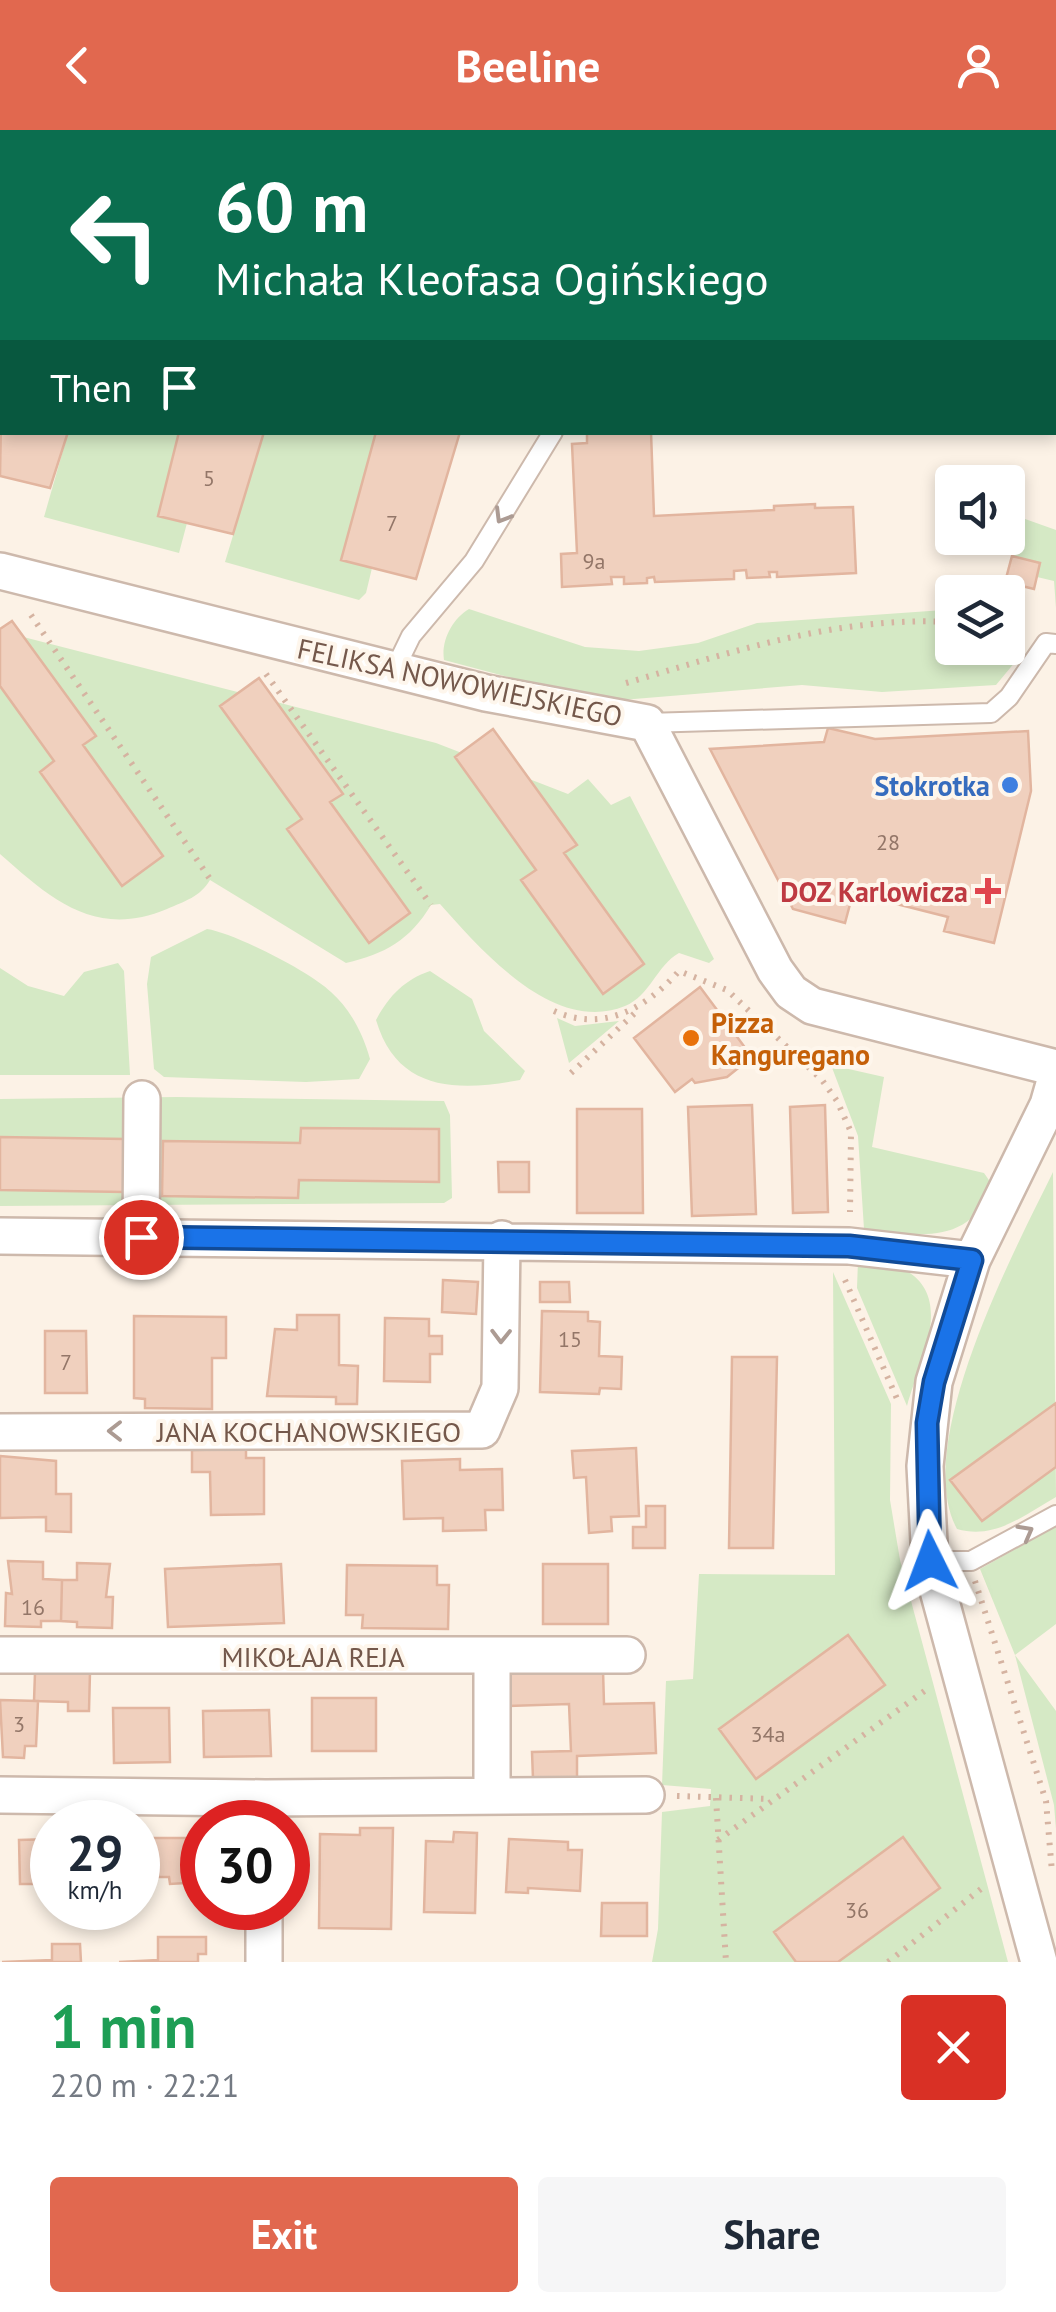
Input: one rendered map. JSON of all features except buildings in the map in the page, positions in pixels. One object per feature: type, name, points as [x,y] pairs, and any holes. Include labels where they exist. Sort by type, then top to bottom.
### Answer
[{"type":"street","name":"FELIKSA NOWOWIEJSKIEGO","points":[[0,572],[486,694],[646,723],[775,970],[791,992],[812,1006],[1056,1068]]},
{"type":"street","points":[[1039,1962],[930,1561],[927,1423],[934,1382],[972,1260],[1048,1105],[1056,1077]]},
{"type":"street","points":[[141,1237],[142,1100]]},
{"type":"street","points":[[0,1236],[849,1246],[972,1260]]},
{"type":"street","name":"JANA KOCHANOWSKIEGO","points":[[0,1432],[482,1430],[500,1388],[502,1239]]},
{"type":"street","name":"MIKOŁAJA REJA","points":[[0,1655],[627,1655]]},
{"type":"street","points":[[492,1657],[492,1794]]},
{"type":"street","points":[[310,1807],[492,1794],[646,1794]]},
{"type":"street","points":[[0,1795],[180,1805]]},
{"type":"street","points":[[264,1930],[264,1962]]},
{"type":"lane","points":[[394,671],[411,636],[474,561],[550,435]]},
{"type":"lane","points":[[646,723],[991,713],[1009,697],[1046,643],[1056,644]]},
{"type":"lane","points":[[930,1561],[971,1561],[1056,1515]]},
{"type":"lane","points":[[264,1962],[284,1962]]},
{"type":"path","points":[[28,610],[210,879]]},
{"type":"path","points":[[614,687],[762,642],[841,624],[899,619],[935,621]]},
{"type":"path","points":[[264,671],[431,905]]},
{"type":"path","points":[[571,1073],[679,971],[727,990],[822,1080],[851,1132],[845,1280],[901,1407]]},
{"type":"path","points":[[554,1011],[572,1019],[596,1020],[639,1009]]},
{"type":"path","points":[[971,1561],[1046,1801],[1054,1872],[1050,1889]]},
{"type":"path","points":[[718,1840],[944,1677]]},
{"type":"path","points":[[646,1794],[773,1799]]},
{"type":"path","points":[[716,1798],[726,1962]]},
{"type":"path","points":[[888,1962],[995,1878]]},
{"type":"green space","points":[[67,435],[178,435],[158,515],[187,523],[179,553],[44,517]]},
{"type":"green space","points":[[263,435],[375,435],[341,560],[372,568],[366,593],[359,600],[225,562]]},
{"type":"green space","points":[[1025,519],[1056,530],[1056,608],[1054,581],[1037,577],[1040,563],[1012,556],[1025,555]]},
{"type":"green space","points":[[469,609],[585,647],[639,651],[698,643],[757,623],[935,611],[935,665],[1013,665],[996,685],[882,692],[802,685],[622,700],[568,693],[444,660],[444,645],[458,619]]},
{"type":"green space","points":[[0,631],[436,743],[568,794],[588,779],[611,805],[630,796],[714,959],[709,963],[679,953],[634,1001],[598,1012],[572,1009],[522,984],[498,965],[440,904],[431,905],[414,928],[395,944],[346,963],[210,880],[192,898],[141,917],[96,917],[76,910],[37,886],[0,854]]},
{"type":"green space","points":[[207,929],[253,945],[290,964],[338,999],[355,1023],[370,1059],[359,1079],[306,1082],[164,1077],[154,1069],[147,984],[151,957]]},
{"type":"green space","points":[[118,963],[124,971],[130,1075],[0,1075],[0,968],[28,986],[64,996],[84,972]]},
{"type":"green space","points":[[430,971],[472,999],[484,1031],[525,1071],[520,1080],[452,1085],[414,1073],[398,1061],[376,1020],[398,990]]},
{"type":"green space","points":[[557,1018],[575,1026],[619,1021],[569,1063]]},
{"type":"green space","points":[[831,1065],[884,1077],[872,1147],[984,1173],[993,1186],[983,1206],[970,1219],[940,1233],[864,1229],[858,1136]]},
{"type":"green space","points":[[0,1099],[444,1101],[450,1115],[452,1198],[444,1203],[0,1206]]},
{"type":"green space","points":[[1053,1172],[1056,1497],[997,1528],[971,1532],[957,1529],[946,1493],[947,1449],[957,1400],[993,1298]]},
{"type":"green space","points":[[858,1261],[905,1270],[920,1282],[928,1297],[929,1333],[907,1406],[857,1288]]},
{"type":"green space","points":[[833,1272],[891,1404],[890,1500],[900,1560],[1008,1962],[652,1962],[658,1929],[662,1812],[710,1806],[711,1789],[662,1785],[666,1681],[693,1679],[699,1574],[835,1575]]},
{"type":"green space","points":[[1056,1526],[1056,1624],[1015,1655],[980,1569]]},
{"type":"green space","points":[[1015,1655],[1056,1711],[1056,1829],[1054,1805]]},
{"type":"place","name":"Stokrotka","points":[[1010,785]]},
{"type":"place","name":"DOZ Karlowicza","points":[[988,891]]},
{"type":"place","name":"Pizza Kanguregano","points":[[691,1038]]},
{"type":"route","points":[[141,1237],[849,1246],[972,1260],[934,1382],[927,1423],[930,1561]]}]
